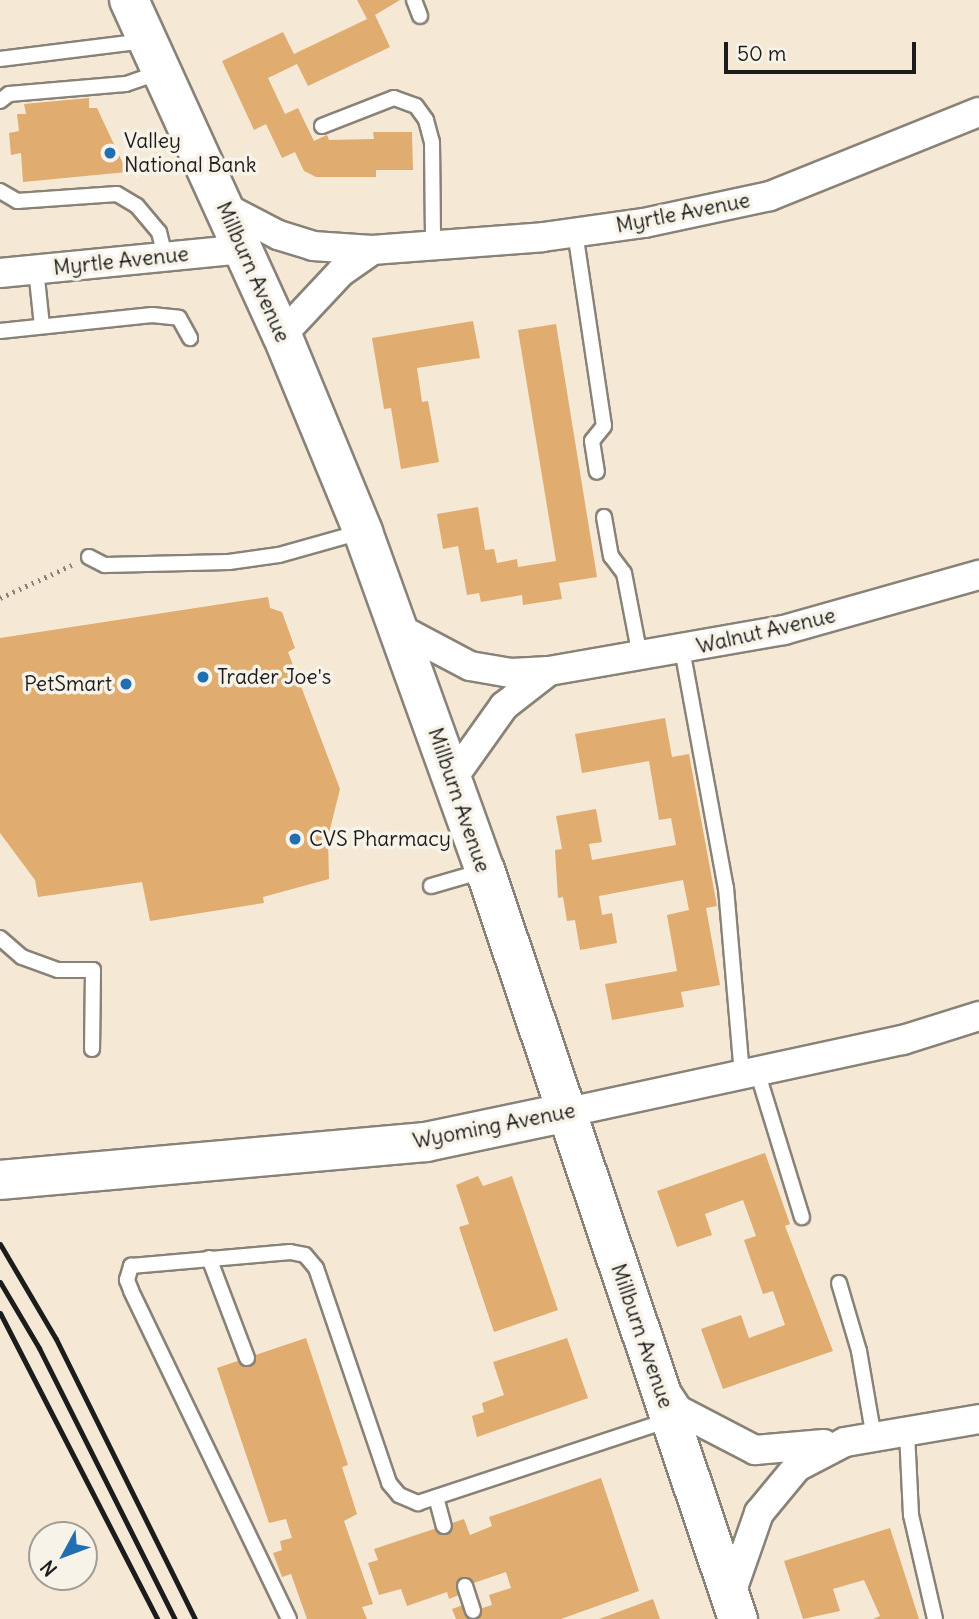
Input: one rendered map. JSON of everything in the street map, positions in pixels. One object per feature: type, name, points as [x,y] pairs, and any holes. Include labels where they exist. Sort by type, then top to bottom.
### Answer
[{"type":"main road","name":"Millburn Avenue","points":[[129,0],[282,335],[363,532],[485,870],[734,1608]]},
{"type":"main road","name":"Wyoming Avenue","points":[[0,1181],[426,1142],[565,1113]]},
{"type":"street","name":"Myrtle Avenue","points":[[226,208],[278,234],[313,246],[372,250],[575,232],[771,196],[979,112]]},
{"type":"street","name":"Myrtle Avenue","points":[[0,273],[243,248]]},
{"type":"street","points":[[282,335],[341,272],[372,250]]},
{"type":"street","name":"Walnut Avenue","points":[[398,628],[470,666],[511,673],[550,671],[784,630],[979,575]]},
{"type":"street","name":"Walnut Avenue","points":[[452,779],[504,706],[550,671]]},
{"type":"street","name":"Wyoming Avenue","points":[[565,1113],[903,1040],[979,1016]]},
{"type":"street","points":[[656,1376],[678,1410],[755,1450],[874,1438],[979,1419]]},
{"type":"street","points":[[734,1608],[752,1527],[775,1488],[797,1467],[845,1442]]},
{"type":"lane","points":[[414,0],[420,16]]},
{"type":"lane","points":[[0,59],[155,56]]},
{"type":"lane","points":[[0,101],[9,94],[126,84],[155,56]]},
{"type":"lane","points":[[322,126],[394,98],[416,106],[426,120],[432,142],[433,246]]},
{"type":"lane","points":[[0,191],[17,201],[117,194],[137,206],[159,232],[165,257]]},
{"type":"lane","points":[[575,232],[604,426],[592,441],[597,472]]},
{"type":"lane","points":[[36,269],[42,326]]},
{"type":"lane","points":[[0,331],[152,315],[179,317],[190,338]]},
{"type":"lane","points":[[604,517],[611,556],[624,573],[639,656]]},
{"type":"lane","points":[[89,557],[105,565],[229,562],[279,555],[363,532]]},
{"type":"lane","points":[[682,649],[726,888],[750,1072],[802,1217]]},
{"type":"lane","points":[[431,886],[485,870]]},
{"type":"lane","points":[[0,937],[22,957],[58,970],[93,970],[92,1049]]},
{"type":"lane","points":[[289,1619],[127,1280],[127,1271],[138,1263],[290,1252],[311,1261],[388,1483],[400,1495],[418,1503],[671,1420]]},
{"type":"lane","points":[[209,1258],[247,1359]]},
{"type":"lane","points":[[839,1283],[859,1351],[874,1438]]},
{"type":"lane","points":[[907,1433],[911,1516],[935,1619]]},
{"type":"lane","points":[[436,1497],[444,1526]]},
{"type":"lane","points":[[465,1586],[473,1611]]},
{"type":"path","points":[[0,598],[89,557]]},
{"type":"building","points":[[357,0],[400,0],[375,15],[390,47],[308,86],[297,64],[268,78],[285,114],[298,108],[314,141],[327,135],[329,140],[374,139],[373,132],[412,132],[413,170],[376,170],[376,177],[316,177],[304,171],[295,152],[282,158],[266,124],[254,130],[222,61],[283,32],[294,54],[367,19]]},
{"type":"building","points":[[89,98],[89,108],[97,108],[127,172],[23,182],[21,153],[11,155],[9,133],[19,131],[17,114],[26,114],[24,104]]},
{"type":"building","points":[[473,321],[480,358],[417,368],[422,402],[428,401],[439,462],[401,469],[391,408],[384,409],[372,338]]},
{"type":"building","points":[[556,324],[597,577],[559,583],[562,599],[523,605],[522,595],[481,602],[479,593],[467,595],[458,546],[443,549],[437,514],[478,507],[485,550],[494,549],[497,563],[517,559],[518,567],[556,561],[518,330]]},
{"type":"building","points":[[268,597],[270,608],[282,612],[295,648],[288,652],[340,789],[328,837],[329,879],[263,897],[264,903],[150,921],[142,882],[38,897],[35,880],[0,833],[0,638]]},
{"type":"building","points":[[665,718],[672,757],[689,754],[717,906],[706,908],[720,985],[681,992],[684,1007],[612,1020],[605,984],[677,971],[667,915],[689,910],[683,880],[599,896],[602,915],[612,913],[617,943],[580,950],[575,920],[567,921],[563,897],[558,898],[555,850],[562,849],[556,816],[596,809],[602,842],[589,844],[592,860],[676,845],[671,818],[659,820],[649,761],[582,773],[575,734]]},
{"type":"building","points":[[765,1153],[790,1224],[785,1226],[833,1351],[723,1389],[701,1329],[741,1315],[749,1338],[785,1325],[773,1291],[763,1294],[744,1240],[756,1236],[743,1200],[705,1214],[712,1235],[677,1247],[657,1191]]},
{"type":"building","points":[[478,1176],[483,1186],[512,1176],[558,1310],[494,1332],[459,1227],[469,1224],[456,1185]]},
{"type":"building","points":[[306,1338],[348,1465],[342,1467],[357,1514],[344,1521],[373,1604],[362,1607],[367,1619],[307,1619],[291,1574],[282,1577],[273,1553],[282,1550],[280,1541],[292,1538],[286,1519],[269,1523],[217,1368]]},
{"type":"building","points":[[567,1338],[588,1398],[477,1437],[472,1416],[484,1412],[482,1403],[504,1395],[493,1362]]},
{"type":"building","points":[[601,1478],[639,1591],[561,1619],[456,1619],[452,1609],[469,1603],[473,1611],[492,1605],[489,1595],[511,1588],[506,1572],[462,1587],[464,1593],[449,1599],[447,1592],[407,1606],[401,1589],[379,1595],[368,1563],[378,1560],[374,1549],[464,1519],[470,1535],[492,1526],[489,1517]]},
{"type":"building","points":[[890,1528],[919,1619],[873,1619],[880,1616],[864,1580],[833,1589],[840,1611],[803,1619],[784,1561]]},
{"type":"building","points":[[653,1599],[660,1619],[599,1619]]},
{"type":"railway","points":[[0,1244],[56,1339],[195,1619]]},
{"type":"railway","points":[[0,1282],[39,1348],[175,1619]]},
{"type":"railway","points":[[0,1313],[157,1619]]},
{"type":"place","name":"Valley National Bank","points":[[110,153]]},
{"type":"place","name":"Trader Joe's","points":[[203,677]]},
{"type":"place","name":"PetSmart","points":[[126,684]]},
{"type":"place","name":"CVS Pharmacy","points":[[295,839]]}]
